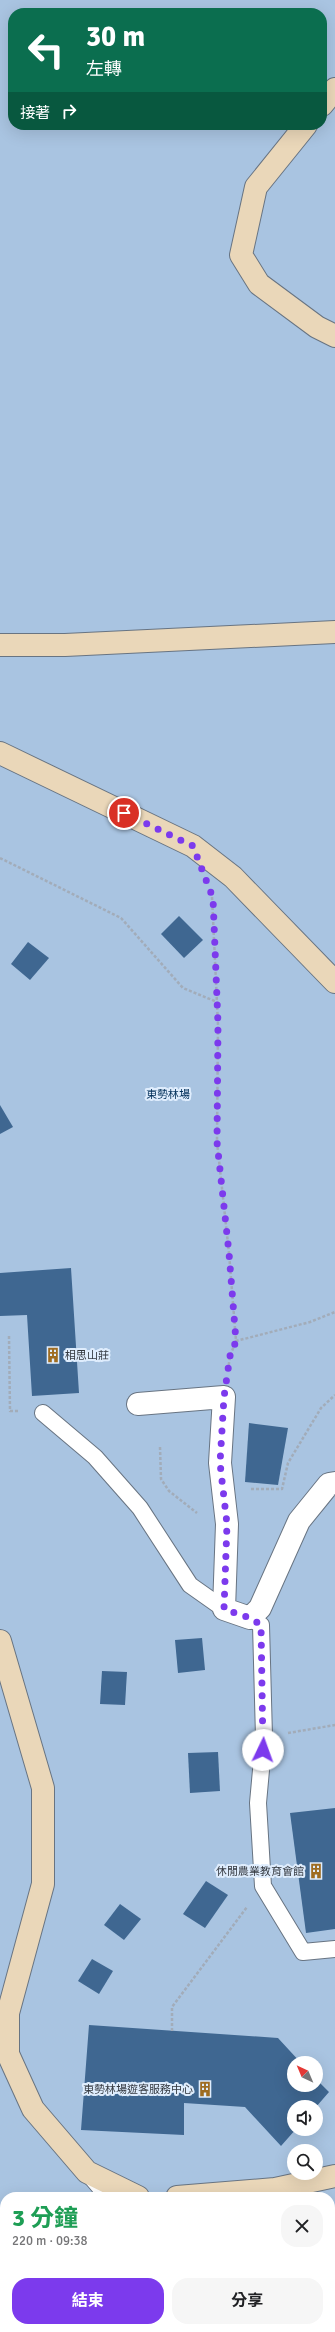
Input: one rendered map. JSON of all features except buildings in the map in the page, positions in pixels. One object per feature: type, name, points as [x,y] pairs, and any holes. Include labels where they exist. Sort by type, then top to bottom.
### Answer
[{"type":"street","points":[[327,99],[335,89]]},
{"type":"street","points":[[302,130],[256,186],[241,255],[259,284],[317,327],[335,336]]},
{"type":"street","points":[[0,644],[65,645],[335,632]]},
{"type":"street","points":[[0,754],[193,846],[233,877],[335,982]]},
{"type":"street","points":[[138,1404],[224,1397],[220,1463],[227,1524],[224,1609],[250,1618],[260,1608],[299,1520],[329,1484],[335,1483]]},
{"type":"street","points":[[0,1641],[43,1788],[44,1884],[8,2012],[8,2054],[33,2109],[87,2172],[128,2192]]},
{"type":"street","points":[[279,2192],[335,2176]]},
{"type":"lane","points":[[44,1413],[95,1457],[140,1508],[190,1584],[224,1609]]},
{"type":"lane","points":[[250,1618],[261,1625],[264,1737],[258,1803],[263,1886],[303,1952],[335,1949]]},
{"type":"lane","points":[[87,2172],[104,2192]]},
{"type":"path","points":[[0,858],[121,918],[182,988],[217,1002]]},
{"type":"path","points":[[210,892],[213,898],[217,1002],[217,1142],[229,1253],[236,1341],[230,1356],[224,1397]]},
{"type":"path","points":[[236,1341],[310,1322],[335,1312]]},
{"type":"path","points":[[9,1336],[10,1411],[44,1413]]},
{"type":"path","points":[[223,1489],[282,1489],[288,1463],[321,1408],[335,1395]]},
{"type":"path","points":[[160,1448],[162,1479],[169,1491],[186,1502],[203,1518],[227,1524]]},
{"type":"path","points":[[264,1737],[335,1725]]},
{"type":"path","points":[[172,2031],[172,2007],[263,1886]]},
{"type":"green space","name":"東勢林場","points":[[0,0],[335,0],[335,2192],[0,2192]]},
{"type":"place","name":"相思山莊","points":[[53,1355]]},
{"type":"place","name":"休閒農業教育會館","points":[[316,1871]]},
{"type":"place","name":"東勢林場遊客服務中心","points":[[205,2089]]},
{"type":"route","points":[[124,813],[193,846],[213,898],[218,1024],[217,1142],[229,1253],[236,1341],[230,1356],[224,1397],[220,1463],[227,1524],[224,1609],[250,1618],[261,1625],[264,1737],[263,1750]]}]
